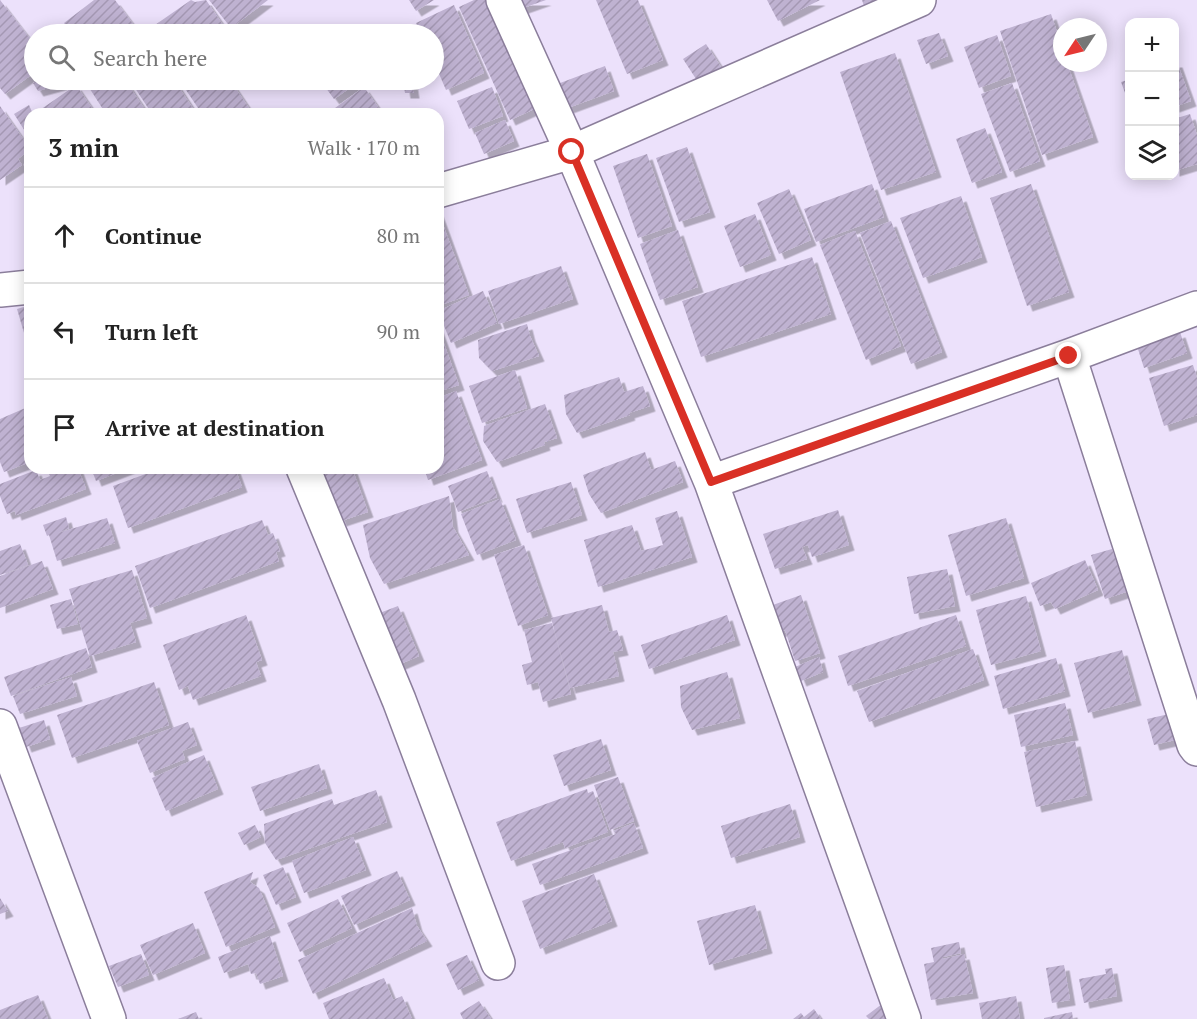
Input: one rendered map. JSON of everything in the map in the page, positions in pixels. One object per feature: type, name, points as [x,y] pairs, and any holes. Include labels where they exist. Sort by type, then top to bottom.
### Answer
[{"type":"street","points":[[503,0],[572,152],[711,482],[904,1019]]},
{"type":"street","points":[[444,189],[572,152],[920,0]]},
{"type":"street","points":[[0,290],[24,288]]},
{"type":"street","points":[[711,482],[1069,356],[1197,308]]},
{"type":"street","points":[[1069,356],[1197,749]]},
{"type":"street","points":[[305,474],[399,700],[498,963]]},
{"type":"street","points":[[0,726],[109,1019]]},
{"type":"building","points":[[0,0],[24,31],[24,80],[5,94],[0,88]]},
{"type":"building","points":[[94,0],[115,0],[133,24],[65,24]]},
{"type":"building","points":[[191,0],[195,2],[206,0],[222,24],[156,24]]},
{"type":"building","points":[[209,0],[268,0],[236,24],[228,24]]},
{"type":"building","points":[[409,0],[434,0],[416,11]]},
{"type":"building","points":[[474,0],[501,0],[548,103],[510,120],[459,7]]},
{"type":"building","points":[[504,0],[546,0],[509,13]]},
{"type":"building","points":[[596,0],[638,0],[663,60],[627,74]]},
{"type":"building","points":[[767,0],[820,0],[778,21]]},
{"type":"building","points":[[862,0],[878,0],[864,6]]},
{"type":"building","points":[[454,5],[484,73],[446,90],[444,85],[444,24],[416,23]]},
{"type":"building","points":[[1051,14],[1053,72],[1070,72],[1093,137],[1042,155],[1000,31]]},
{"type":"building","points":[[939,33],[948,56],[926,64],[917,40]]},
{"type":"building","points":[[997,35],[1011,76],[979,88],[964,47]]},
{"type":"building","points":[[706,44],[721,67],[698,82],[683,59]]},
{"type":"building","points":[[895,53],[936,172],[881,190],[840,72]]},
{"type":"building","points":[[605,66],[614,91],[557,112],[547,88]]},
{"type":"building","points":[[1179,68],[1191,101],[1179,105]]},
{"type":"building","points":[[1125,81],[1125,93],[1121,82]]},
{"type":"building","points":[[1012,83],[1040,161],[1010,172],[981,94]]},
{"type":"building","points":[[492,87],[503,116],[469,129],[457,101]]},
{"type":"building","points":[[69,90],[79,90],[92,108],[43,108]]},
{"type":"building","points":[[91,90],[132,90],[144,108],[102,108]]},
{"type":"building","points":[[136,90],[181,90],[193,108],[148,108]]},
{"type":"building","points":[[186,90],[237,90],[249,108],[198,108]]},
{"type":"building","points":[[327,90],[347,90],[334,99]]},
{"type":"building","points":[[360,90],[366,90],[379,108],[335,108]]},
{"type":"building","points":[[405,90],[414,90],[414,93],[405,93]]},
{"type":"building","points":[[0,106],[24,140],[24,154],[18,159],[22,165],[0,180]]},
{"type":"building","points":[[24,108],[24,130],[14,114]]},
{"type":"building","points":[[1190,114],[1197,135],[1197,164],[1179,169],[1179,126],[1179,117]]},
{"type":"building","points":[[505,120],[514,141],[484,154],[475,133]]},
{"type":"building","points":[[985,128],[1002,172],[972,183],[956,139]]},
{"type":"building","points":[[687,147],[710,212],[679,222],[656,158]]},
{"type":"building","points":[[647,154],[672,226],[638,238],[613,166]]},
{"type":"building","points":[[872,184],[884,217],[816,242],[804,209]]},
{"type":"building","points":[[1031,184],[1069,292],[1027,306],[990,198]]},
{"type":"building","points":[[789,189],[811,240],[779,254],[757,203]]},
{"type":"building","points":[[961,196],[982,257],[923,278],[900,218]]},
{"type":"building","points":[[755,214],[771,255],[740,267],[724,226]]},
{"type":"building","points":[[891,221],[942,352],[911,364],[860,233]]},
{"type":"building","points":[[444,227],[469,295],[444,304]]},
{"type":"building","points":[[678,230],[698,287],[660,300],[640,244]]},
{"type":"building","points":[[855,231],[901,346],[866,360],[820,245]]},
{"type":"building","points":[[812,257],[831,314],[701,357],[682,301]]},
{"type":"building","points":[[561,266],[573,299],[499,324],[488,291]]},
{"type":"building","points":[[483,291],[497,323],[451,343],[444,326],[444,308]]},
{"type":"building","points":[[24,307],[24,333],[17,309]]},
{"type":"building","points":[[527,324],[539,356],[492,371],[479,358],[478,340]]},
{"type":"building","points":[[1180,332],[1187,353],[1144,368],[1137,346]]},
{"type":"building","points":[[444,344],[459,385],[444,390]]},
{"type":"building","points":[[1193,365],[1197,378],[1197,415],[1164,426],[1149,378]]},
{"type":"building","points":[[515,370],[527,408],[482,423],[469,386]]},
{"type":"building","points":[[619,377],[624,392],[643,386],[650,406],[577,433],[566,414],[564,395]]},
{"type":"building","points":[[456,391],[482,460],[428,480],[426,474],[444,474],[444,396]]},
{"type":"building","points":[[545,404],[557,438],[544,442],[545,445],[497,462],[483,441],[484,426]]},
{"type":"building","points":[[24,409],[24,464],[4,472],[0,462],[0,419]]},
{"type":"building","points":[[645,452],[651,470],[675,461],[683,482],[601,513],[589,494],[583,475]]},
{"type":"building","points":[[487,471],[497,497],[458,512],[448,486]]},
{"type":"building","points":[[26,474],[38,474],[40,480],[50,476],[49,474],[80,474],[86,489],[16,515],[15,511],[7,514],[0,496],[0,484]]},
{"type":"building","points":[[93,474],[114,474],[96,481]]},
{"type":"building","points":[[146,474],[237,474],[242,487],[128,528],[113,486]]},
{"type":"building","points":[[323,474],[354,474],[368,512],[341,521]]},
{"type":"building","points":[[571,482],[582,515],[527,533],[516,499]]},
{"type":"building","points":[[449,496],[453,527],[469,555],[384,584],[370,558],[363,525]]},
{"type":"building","points":[[500,499],[516,540],[477,555],[461,514]]},
{"type":"building","points":[[838,510],[849,545],[812,557],[808,545],[802,547],[807,559],[775,569],[763,534]]},
{"type":"building","points":[[677,511],[692,557],[598,587],[584,540],[632,525],[641,551],[663,545],[655,518]]},
{"type":"building","points":[[66,517],[69,528],[58,533],[107,518],[115,543],[57,561],[49,535],[47,536],[43,525]]},
{"type":"building","points":[[1006,518],[1024,578],[966,596],[948,535]]},
{"type":"building","points":[[262,520],[268,535],[273,533],[280,551],[276,552],[279,561],[150,608],[135,566]]},
{"type":"building","points":[[20,544],[28,565],[0,575],[0,551]]},
{"type":"building","points":[[524,545],[548,615],[518,626],[494,555]]},
{"type":"building","points":[[1112,549],[1126,592],[1105,599],[1091,555]]},
{"type":"building","points":[[1085,560],[1098,590],[1055,609],[1051,602],[1040,606],[1031,583]]},
{"type":"building","points":[[42,561],[53,589],[0,608],[0,576]]},
{"type":"building","points":[[947,569],[955,606],[914,614],[907,577]]},
{"type":"building","points":[[132,570],[147,618],[130,623],[136,642],[90,656],[69,589]]},
{"type":"building","points":[[801,595],[820,653],[795,661],[785,630],[779,632],[770,606]]},
{"type":"building","points":[[1026,596],[1041,651],[991,665],[976,610]]},
{"type":"building","points":[[71,599],[78,624],[57,629],[50,605]]},
{"type":"building","points":[[602,605],[609,632],[617,630],[623,650],[613,652],[619,676],[570,688],[551,618]]},
{"type":"building","points":[[398,606],[419,656],[398,665],[377,614]]},
{"type":"building","points":[[246,615],[262,660],[256,662],[261,676],[193,700],[188,686],[179,690],[163,645]]},
{"type":"building","points":[[727,615],[735,640],[649,669],[641,645]]},
{"type":"building","points":[[956,615],[966,646],[848,686],[838,656]]},
{"type":"building","points":[[552,623],[571,694],[543,702],[538,682],[527,685],[522,665],[532,662],[524,630]]},
{"type":"building","points":[[86,648],[92,667],[11,696],[4,677]]},
{"type":"building","points":[[973,649],[984,680],[869,722],[857,691]]},
{"type":"building","points":[[1122,650],[1136,700],[1088,713],[1074,663]]},
{"type":"building","points":[[819,657],[823,672],[801,681],[795,667]]},
{"type":"building","points":[[1056,658],[1065,691],[1003,709],[994,676]]},
{"type":"building","points":[[727,672],[740,718],[692,730],[681,707],[680,686]]},
{"type":"building","points":[[71,677],[77,696],[20,714],[13,696]]},
{"type":"building","points":[[154,682],[169,725],[72,758],[57,715]]},
{"type":"building","points":[[1065,703],[1073,735],[1021,747],[1014,715]]},
{"type":"building","points":[[1169,714],[1175,740],[1154,745],[1147,719]]},
{"type":"building","points":[[44,720],[50,739],[26,747],[19,728]]},
{"type":"building","points":[[188,722],[197,745],[182,751],[185,759],[150,773],[137,741]]},
{"type":"building","points":[[601,739],[611,770],[564,786],[553,755]]},
{"type":"building","points":[[1075,741],[1087,795],[1036,807],[1024,752]]},
{"type":"building","points":[[204,755],[218,789],[166,811],[152,778]]},
{"type":"building","points":[[319,764],[327,788],[260,811],[251,787]]},
{"type":"building","points":[[618,777],[634,821],[610,830],[594,785]]},
{"type":"building","points":[[587,789],[588,793],[593,791],[608,832],[565,848],[563,842],[511,861],[496,822]]},
{"type":"building","points":[[376,790],[387,822],[276,860],[265,843],[264,824],[332,799],[334,805]]},
{"type":"building","points":[[790,804],[800,837],[731,858],[721,826]]},
{"type":"building","points":[[634,823],[643,848],[540,885],[532,864],[616,834],[614,831]]},
{"type":"building","points":[[255,825],[261,837],[244,845],[238,833]]},
{"type":"building","points":[[353,837],[366,870],[304,893],[292,861]]},
{"type":"building","points":[[283,867],[296,897],[276,905],[263,875]]},
{"type":"building","points":[[397,871],[410,900],[354,925],[341,896]]},
{"type":"building","points":[[253,872],[250,882],[259,888],[275,927],[226,947],[204,892]]},
{"type":"building","points":[[594,874],[612,921],[540,949],[522,901]]},
{"type":"building","points":[[0,898],[8,911],[0,914]]},
{"type":"building","points":[[338,899],[352,928],[300,952],[287,923]]},
{"type":"building","points":[[755,905],[767,948],[709,965],[697,921]]},
{"type":"building","points":[[412,908],[417,926],[427,941],[313,994],[298,960]]},
{"type":"building","points":[[193,923],[205,953],[153,975],[140,945]]},
{"type":"building","points":[[270,936],[283,976],[260,984],[256,973],[251,974],[248,964],[224,973],[218,957]]},
{"type":"building","points":[[959,942],[961,953],[943,957],[943,959],[964,954],[973,993],[931,1000],[924,964],[934,962],[931,948]]},
{"type":"building","points":[[141,954],[149,975],[118,987],[109,966]]},
{"type":"building","points":[[467,955],[479,980],[458,990],[446,964]]},
{"type":"building","points":[[1064,965],[1070,1000],[1052,1003],[1046,968]]},
{"type":"building","points":[[1112,968],[1117,996],[1084,1003],[1079,979],[1106,974],[1105,969]]},
{"type":"building","points":[[384,978],[393,1000],[402,996],[412,1019],[329,1019],[323,1003]]},
{"type":"building","points":[[38,995],[48,1019],[0,1019],[0,1010]]},
{"type":"building","points":[[1016,996],[1020,1019],[982,1019],[979,1003]]},
{"type":"building","points":[[479,1001],[491,1019],[463,1019],[460,1013]]},
{"type":"building","points":[[882,1004],[891,1019],[869,1019],[866,1016]]},
{"type":"building","points":[[814,1009],[821,1019],[793,1019],[801,1013],[804,1017]]},
{"type":"building","points":[[196,1012],[199,1019],[178,1019]]},
{"type":"building","points":[[1072,1012],[1073,1019],[1044,1019],[1044,1018]]},
{"type":"route","points":[[572,152],[711,482],[1069,356]]}]
